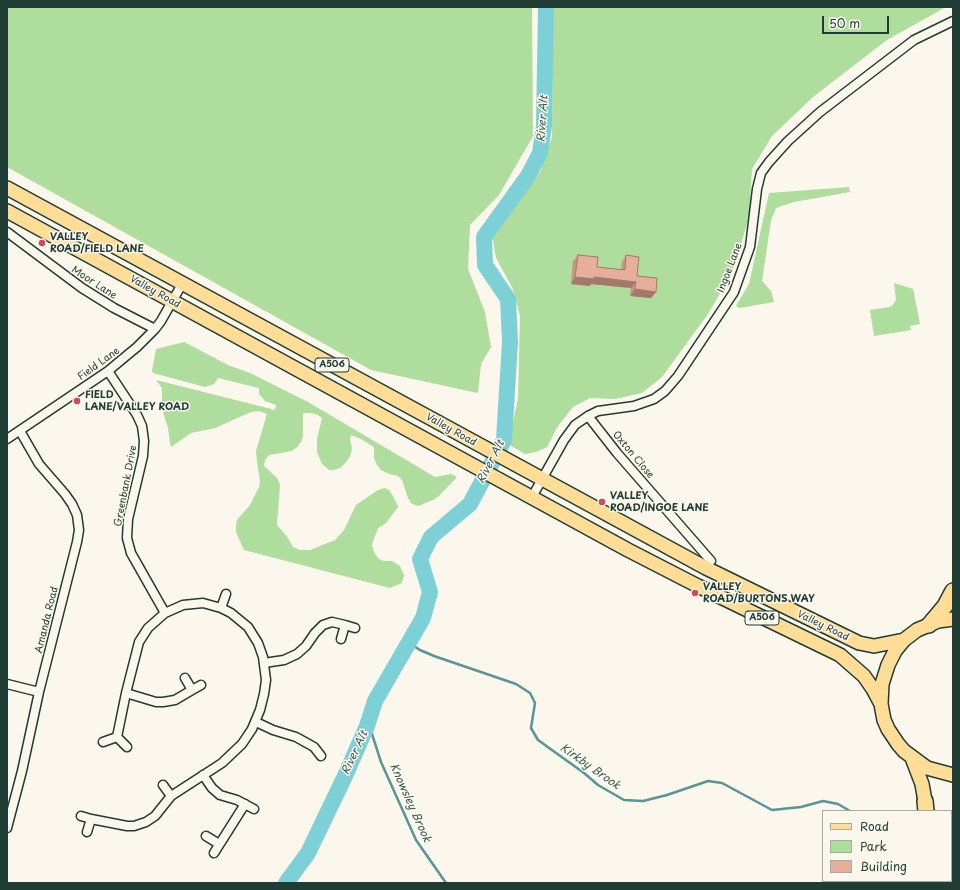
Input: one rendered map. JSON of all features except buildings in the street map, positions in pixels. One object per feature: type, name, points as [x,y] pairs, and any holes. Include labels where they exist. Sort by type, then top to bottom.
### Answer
[{"type":"highway","points":[[929,625],[945,606],[953,591]]},
{"type":"main road","name":"Valley Road","points":[[7,188],[706,568],[859,643],[874,646],[904,640]]},
{"type":"main road","name":"Valley Road","points":[[7,211],[172,302],[698,586],[840,655],[864,676],[881,704]]},
{"type":"main road","name":"A506","points":[[953,619],[938,621],[917,630],[904,640],[895,651],[888,665],[882,684],[881,704],[884,720],[890,732],[898,744],[912,758],[927,768],[953,775]]},
{"type":"main road","points":[[912,758],[922,784],[926,806]]},
{"type":"street","name":"Ingoe Lane","points":[[532,497],[564,440],[575,425],[598,411],[634,406],[654,399],[666,391],[678,376],[734,292],[750,247],[757,189],[761,174],[769,162],[788,141],[820,112],[914,40],[953,21]]},
{"type":"street","name":"Moor Lane","points":[[7,232],[82,288],[114,308],[155,329]]},
{"type":"street","name":"Field Lane","points":[[7,439],[108,371],[137,347],[155,329],[182,284]]},
{"type":"street","name":"Greenbank Drive","points":[[108,371],[137,414],[142,426],[144,441],[143,456],[128,519],[127,538],[131,553],[165,613]]},
{"type":"street","name":"Oxton Close","points":[[588,416],[617,453],[711,561]]},
{"type":"street","name":"Amanda Road","points":[[7,828],[22,770],[39,692],[77,542],[79,524],[72,504],[39,464],[20,431]]},
{"type":"street","points":[[221,608],[226,594]]},
{"type":"street","points":[[81,816],[119,826],[141,824],[151,819],[171,796],[222,763],[235,752],[248,736],[256,722],[263,702],[265,688],[264,663],[258,643],[248,627],[221,608],[203,603],[183,605],[165,613],[151,625],[139,642],[134,656],[117,737]]},
{"type":"street","points":[[264,663],[284,660],[297,654],[324,625],[332,622],[356,628]]},
{"type":"street","points":[[341,639],[345,625]]},
{"type":"street","points":[[185,678],[192,690]]},
{"type":"street","points":[[7,684],[39,692]]},
{"type":"street","points":[[126,693],[156,702],[163,702],[175,700],[201,685]]},
{"type":"street","points":[[256,722],[273,730],[296,737],[314,747],[321,756]]},
{"type":"street","points":[[103,742],[117,737]]},
{"type":"street","points":[[117,737],[127,747]]},
{"type":"street","points":[[203,775],[212,788],[220,795],[254,809]]},
{"type":"street","points":[[163,785],[171,796]]},
{"type":"street","points":[[214,853],[245,804]]},
{"type":"street","points":[[87,832],[91,819]]},
{"type":"street","points":[[206,836],[219,844]]},
{"type":"green space","points":[[7,7],[532,7],[533,136],[499,195],[470,225],[468,269],[485,312],[491,347],[481,364],[478,393],[371,370],[7,167]]},
{"type":"green space","points":[[553,7],[946,7],[887,40],[813,97],[772,136],[752,169],[749,218],[732,273],[708,314],[662,377],[642,393],[615,399],[590,398],[573,407],[558,426],[547,447],[536,452],[525,454],[508,444],[518,399],[520,316],[513,289],[496,258],[492,235],[540,172],[552,137]]},
{"type":"green space","points":[[849,187],[850,192],[794,202],[776,208],[771,220],[762,281],[771,291],[774,302],[740,308],[736,306],[749,284],[769,193]]},
{"type":"green space","points":[[894,283],[913,289],[920,324],[910,326],[911,330],[874,336],[870,310],[890,307],[893,305],[896,300]]},
{"type":"green space","points":[[184,342],[228,365],[250,373],[308,402],[435,477],[451,474],[457,477],[439,496],[433,500],[418,506],[412,504],[408,498],[402,480],[398,476],[381,470],[377,465],[374,458],[374,447],[351,435],[350,441],[352,448],[351,454],[347,461],[340,468],[329,470],[322,464],[317,452],[317,439],[322,418],[316,414],[308,413],[303,413],[303,435],[298,446],[292,451],[269,455],[265,460],[264,466],[277,478],[280,485],[277,525],[288,538],[293,547],[300,550],[310,550],[335,540],[344,530],[356,505],[378,490],[385,488],[389,490],[398,507],[386,523],[378,528],[372,546],[379,559],[383,561],[392,561],[400,566],[404,575],[402,583],[390,588],[244,550],[236,532],[236,525],[237,520],[250,505],[259,487],[260,481],[256,451],[267,414],[259,411],[251,412],[215,428],[191,433],[171,447],[168,428],[162,409],[162,388],[156,380],[275,410],[276,405],[265,401],[259,394],[259,388],[218,378],[214,384],[205,387],[153,373],[152,371],[156,349]]},
{"type":"waterway","name":"River Alt","points":[[286,883],[308,853],[345,776],[367,726],[375,701],[423,618],[430,592],[420,559],[431,537],[470,504],[504,440],[510,342],[508,299],[485,265],[484,237],[528,176],[540,153],[544,126],[546,7]]},
{"type":"waterway","name":"Kirkby Brook","points":[[409,643],[434,656],[516,684],[530,693],[535,703],[531,728],[538,740],[598,785],[624,800],[643,801],[667,795],[708,781],[722,783],[772,810],[801,807],[823,801],[838,804],[848,810]]},
{"type":"waterway","name":"Knowsley Brook","points":[[367,726],[372,734],[381,762],[416,840],[446,883]]},
{"type":"place","name":"VALLEY ROAD/FIELD LANE","points":[[42,243]]},
{"type":"place","name":"FIELD LANE/VALLEY ROAD","points":[[77,401]]},
{"type":"place","name":"VALLEY ROAD/INGOE LANE","points":[[602,502]]},
{"type":"place","name":"VALLEY ROAD/BURTONS WAY","points":[[695,593]]}]
